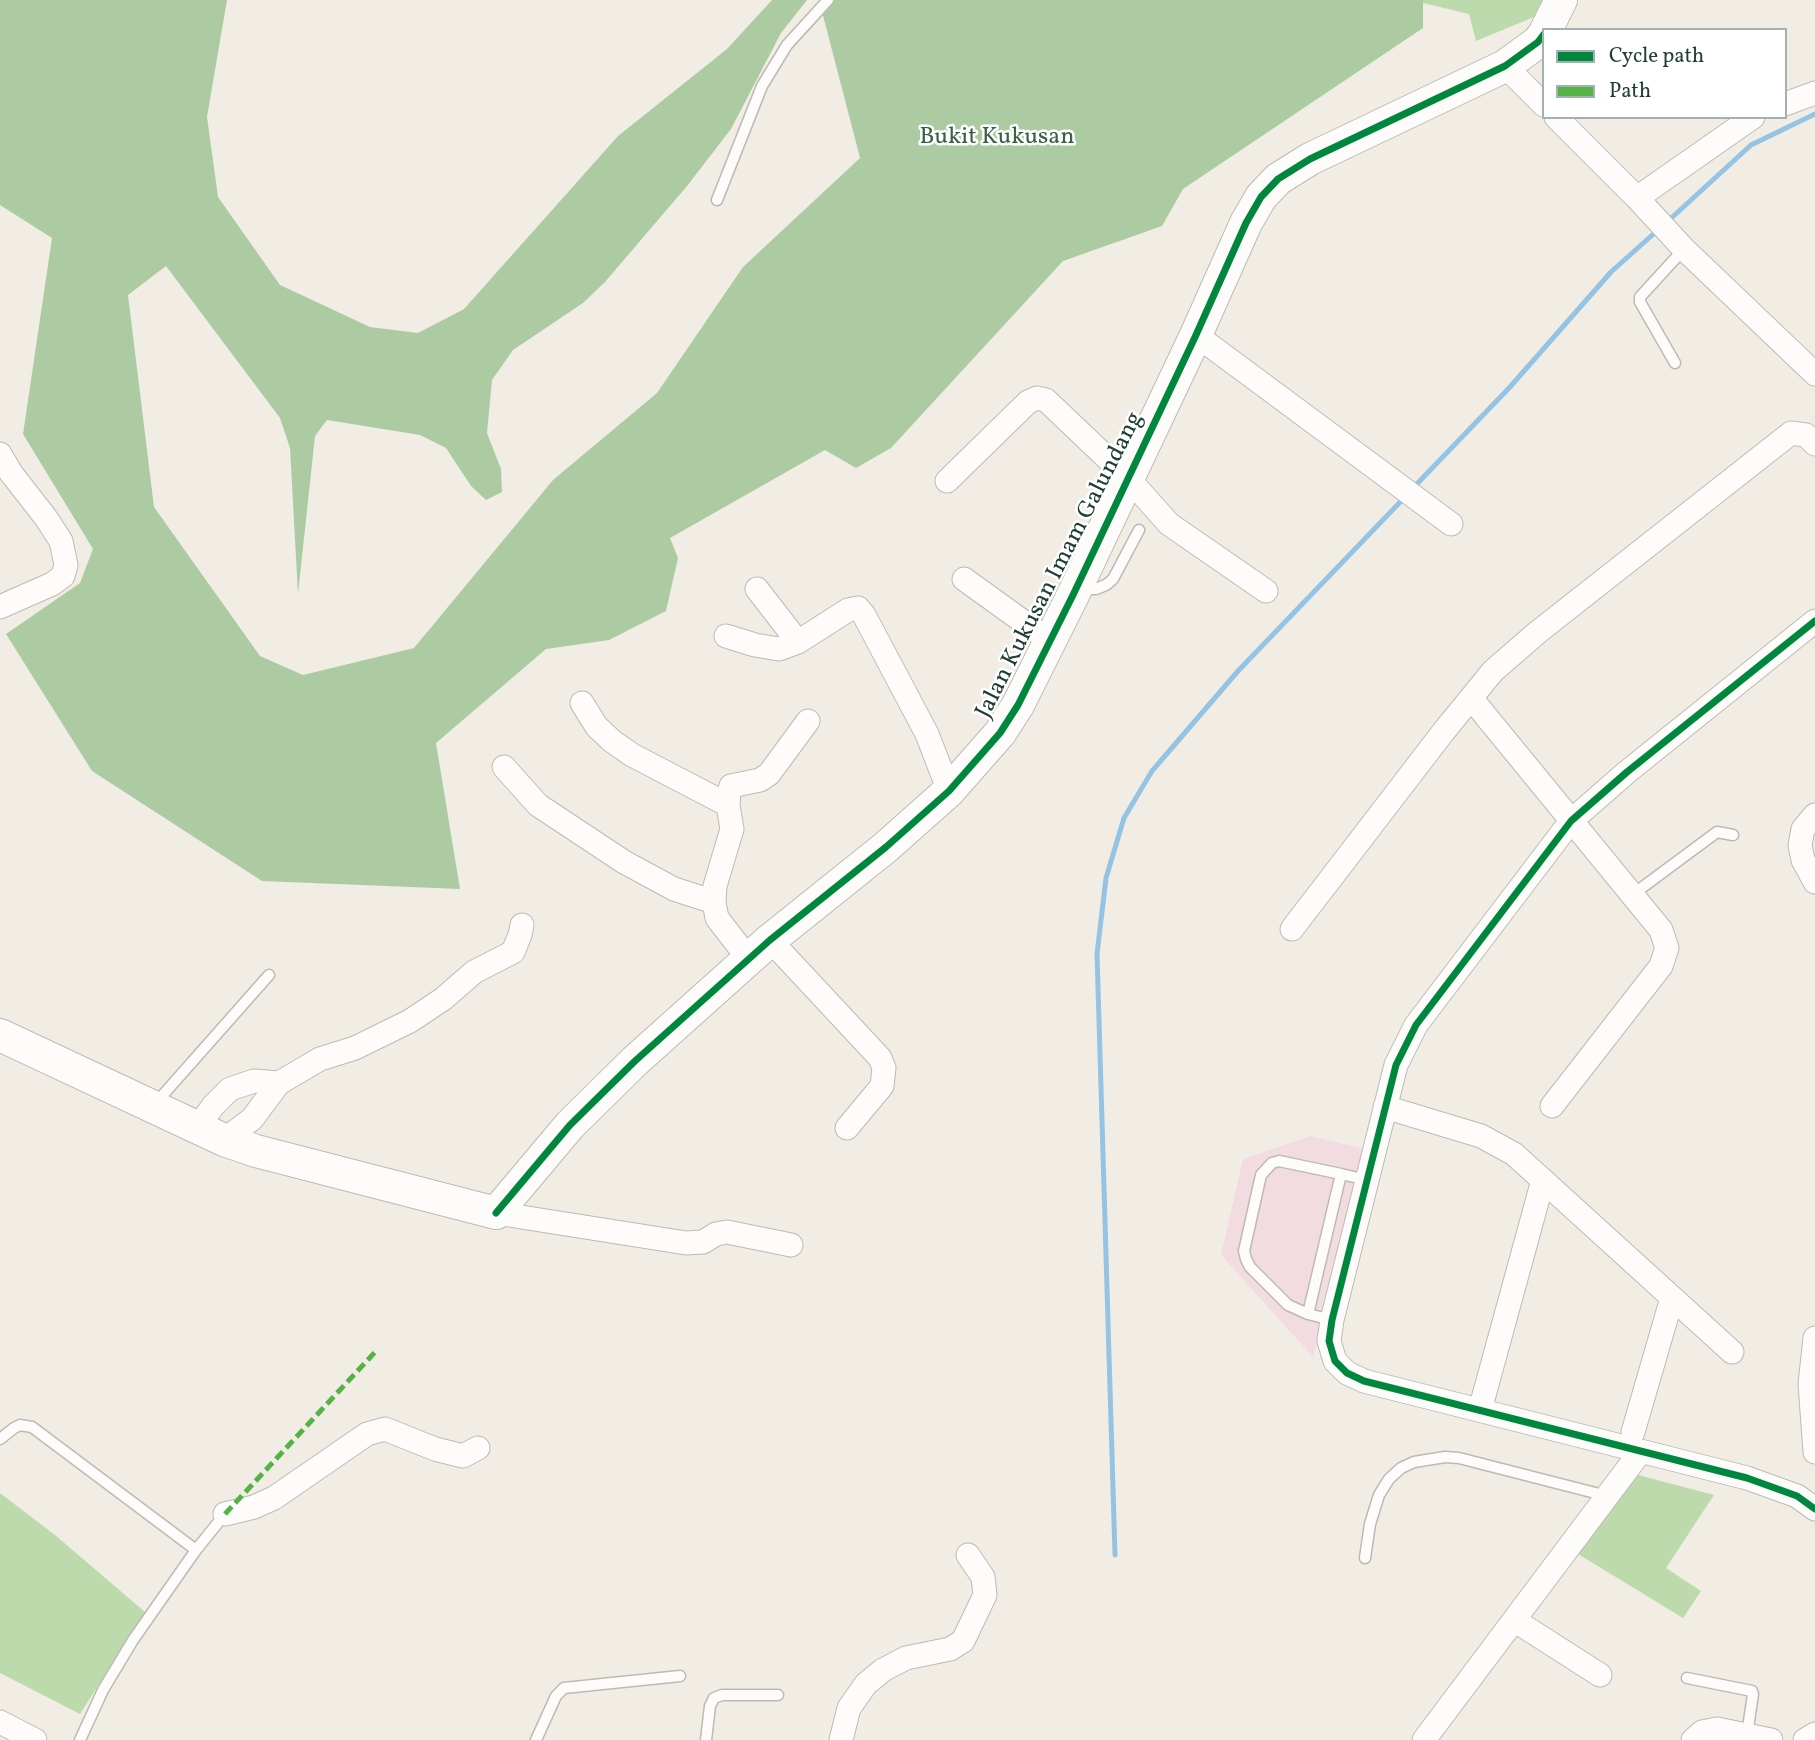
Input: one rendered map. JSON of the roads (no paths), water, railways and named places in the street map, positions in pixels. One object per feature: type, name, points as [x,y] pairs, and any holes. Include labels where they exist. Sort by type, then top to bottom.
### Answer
[{"type":"street","name":"Jalan Kukusan Imam Galundang","points":[[1547,28],[1562,0]]},
{"type":"street","name":"Jalan Kukusan Imam Galundang","points":[[496,1213],[580,1116],[635,1061],[759,949],[949,791],[1000,733],[1018,705],[1076,589],[1246,223],[1261,197],[1278,179],[1310,159],[1346,139],[1505,66],[1542,36]]},
{"type":"street","points":[[1505,66],[1542,103]]},
{"type":"street","points":[[1787,103],[1815,93]]},
{"type":"street","points":[[1558,119],[1679,244],[1815,374]]},
{"type":"street","points":[[1641,202],[1750,119]]},
{"type":"street","points":[[1196,335],[1451,524]]},
{"type":"street","points":[[947,481],[1028,402],[1037,398],[1046,400],[1129,479],[1169,524],[1266,592]]},
{"type":"street","points":[[1292,929],[1493,671],[1538,632],[1791,433],[1806,435],[1815,444]]},
{"type":"street","points":[[0,454],[61,541],[66,565],[63,576],[52,584],[0,607]]},
{"type":"street","points":[[964,579],[1050,641]]},
{"type":"street","points":[[757,589],[798,642]]},
{"type":"street","points":[[726,636],[779,649],[798,642],[854,607],[862,611],[927,734],[949,791]]},
{"type":"street","points":[[1815,621],[1627,772],[1571,821],[1416,1026],[1396,1065],[1329,1341],[1335,1361],[1347,1373],[1364,1381],[1637,1442],[1797,1496],[1815,1509]]},
{"type":"street","points":[[1471,698],[1661,930],[1667,948],[1661,966],[1552,1106]]},
{"type":"street","points":[[582,703],[597,727],[632,755],[728,805]]},
{"type":"street","points":[[808,721],[769,774],[760,780],[731,786],[728,805],[732,829],[715,886],[714,902],[717,918],[759,949],[880,1058],[884,1068],[883,1086],[847,1128]]},
{"type":"street","points":[[504,767],[538,804],[624,862],[674,889],[714,902]]},
{"type":"street","points":[[1815,815],[1804,829],[1800,845],[1802,860],[1815,882]]},
{"type":"street","points":[[210,1134],[252,1119],[279,1083],[320,1059],[355,1048],[419,1016],[474,972],[513,952],[522,925]]},
{"type":"street","points":[[0,1035],[210,1134],[256,1150],[496,1213],[686,1243],[703,1242],[716,1234],[727,1232],[791,1245]]},
{"type":"street","points":[[210,1134],[213,1106],[230,1089],[254,1081],[279,1083]]},
{"type":"street","points":[[1385,1107],[1480,1136],[1498,1143],[1514,1154],[1732,1352]]},
{"type":"street","points":[[1483,1398],[1543,1180]]},
{"type":"street","points":[[1424,1740],[1607,1496],[1637,1442],[1672,1298]]},
{"type":"street","points":[[1815,1338],[1812,1383],[1815,1452]]},
{"type":"street","points":[[225,1514],[254,1507],[274,1498],[367,1434],[385,1429],[435,1449],[463,1456],[478,1448]]},
{"type":"street","points":[[841,1740],[849,1708],[866,1684],[883,1670],[906,1658],[950,1648],[963,1641],[985,1595],[984,1577],[968,1555]]},
{"type":"street","points":[[1514,1620],[1600,1675]]},
{"type":"street","points":[[0,1722],[35,1740]]},
{"type":"street","points":[[1693,1740],[1708,1730],[1771,1740]]},
{"type":"street","points":[[1805,1740],[1815,1734]]},
{"type":"lane","points":[[717,200],[762,86],[787,45],[828,0]]},
{"type":"lane","points":[[1675,363],[1640,302],[1640,297],[1679,244]]},
{"type":"lane","points":[[1076,589],[1096,589],[1113,579],[1139,530]]},
{"type":"lane","points":[[1632,895],[1717,832],[1733,835]]},
{"type":"lane","points":[[152,1107],[269,975]]},
{"type":"lane","points":[[1332,1320],[1289,1306],[1250,1267],[1246,1259],[1244,1251],[1261,1175],[1272,1163],[1279,1161],[1367,1181]]},
{"type":"lane","points":[[1308,1314],[1341,1174]]},
{"type":"lane","points":[[0,1439],[14,1427],[32,1427],[196,1550]]},
{"type":"lane","points":[[1365,1558],[1370,1524],[1379,1495],[1389,1479],[1401,1468],[1414,1462],[1445,1457],[1459,1458],[1607,1496]]},
{"type":"lane","points":[[80,1740],[103,1690],[133,1640],[196,1550],[225,1514]]},
{"type":"lane","points":[[536,1740],[556,1696],[564,1688],[680,1676]]},
{"type":"lane","points":[[1687,1678],[1752,1691],[1747,1735]]},
{"type":"lane","points":[[706,1740],[710,1706],[714,1698],[722,1695],[778,1695]]},
{"type":"waterway","points":[[1667,222],[1751,145],[1815,114]]},
{"type":"waterway","points":[[1413,488],[1510,387],[1611,272],[1659,229]]},
{"type":"waterway","points":[[1115,1555],[1097,954],[1106,878],[1124,818],[1152,771],[1238,671],[1404,498]]},
{"type":"park label","name":"Bukit Kukusan","points":[[997,139]]}]
